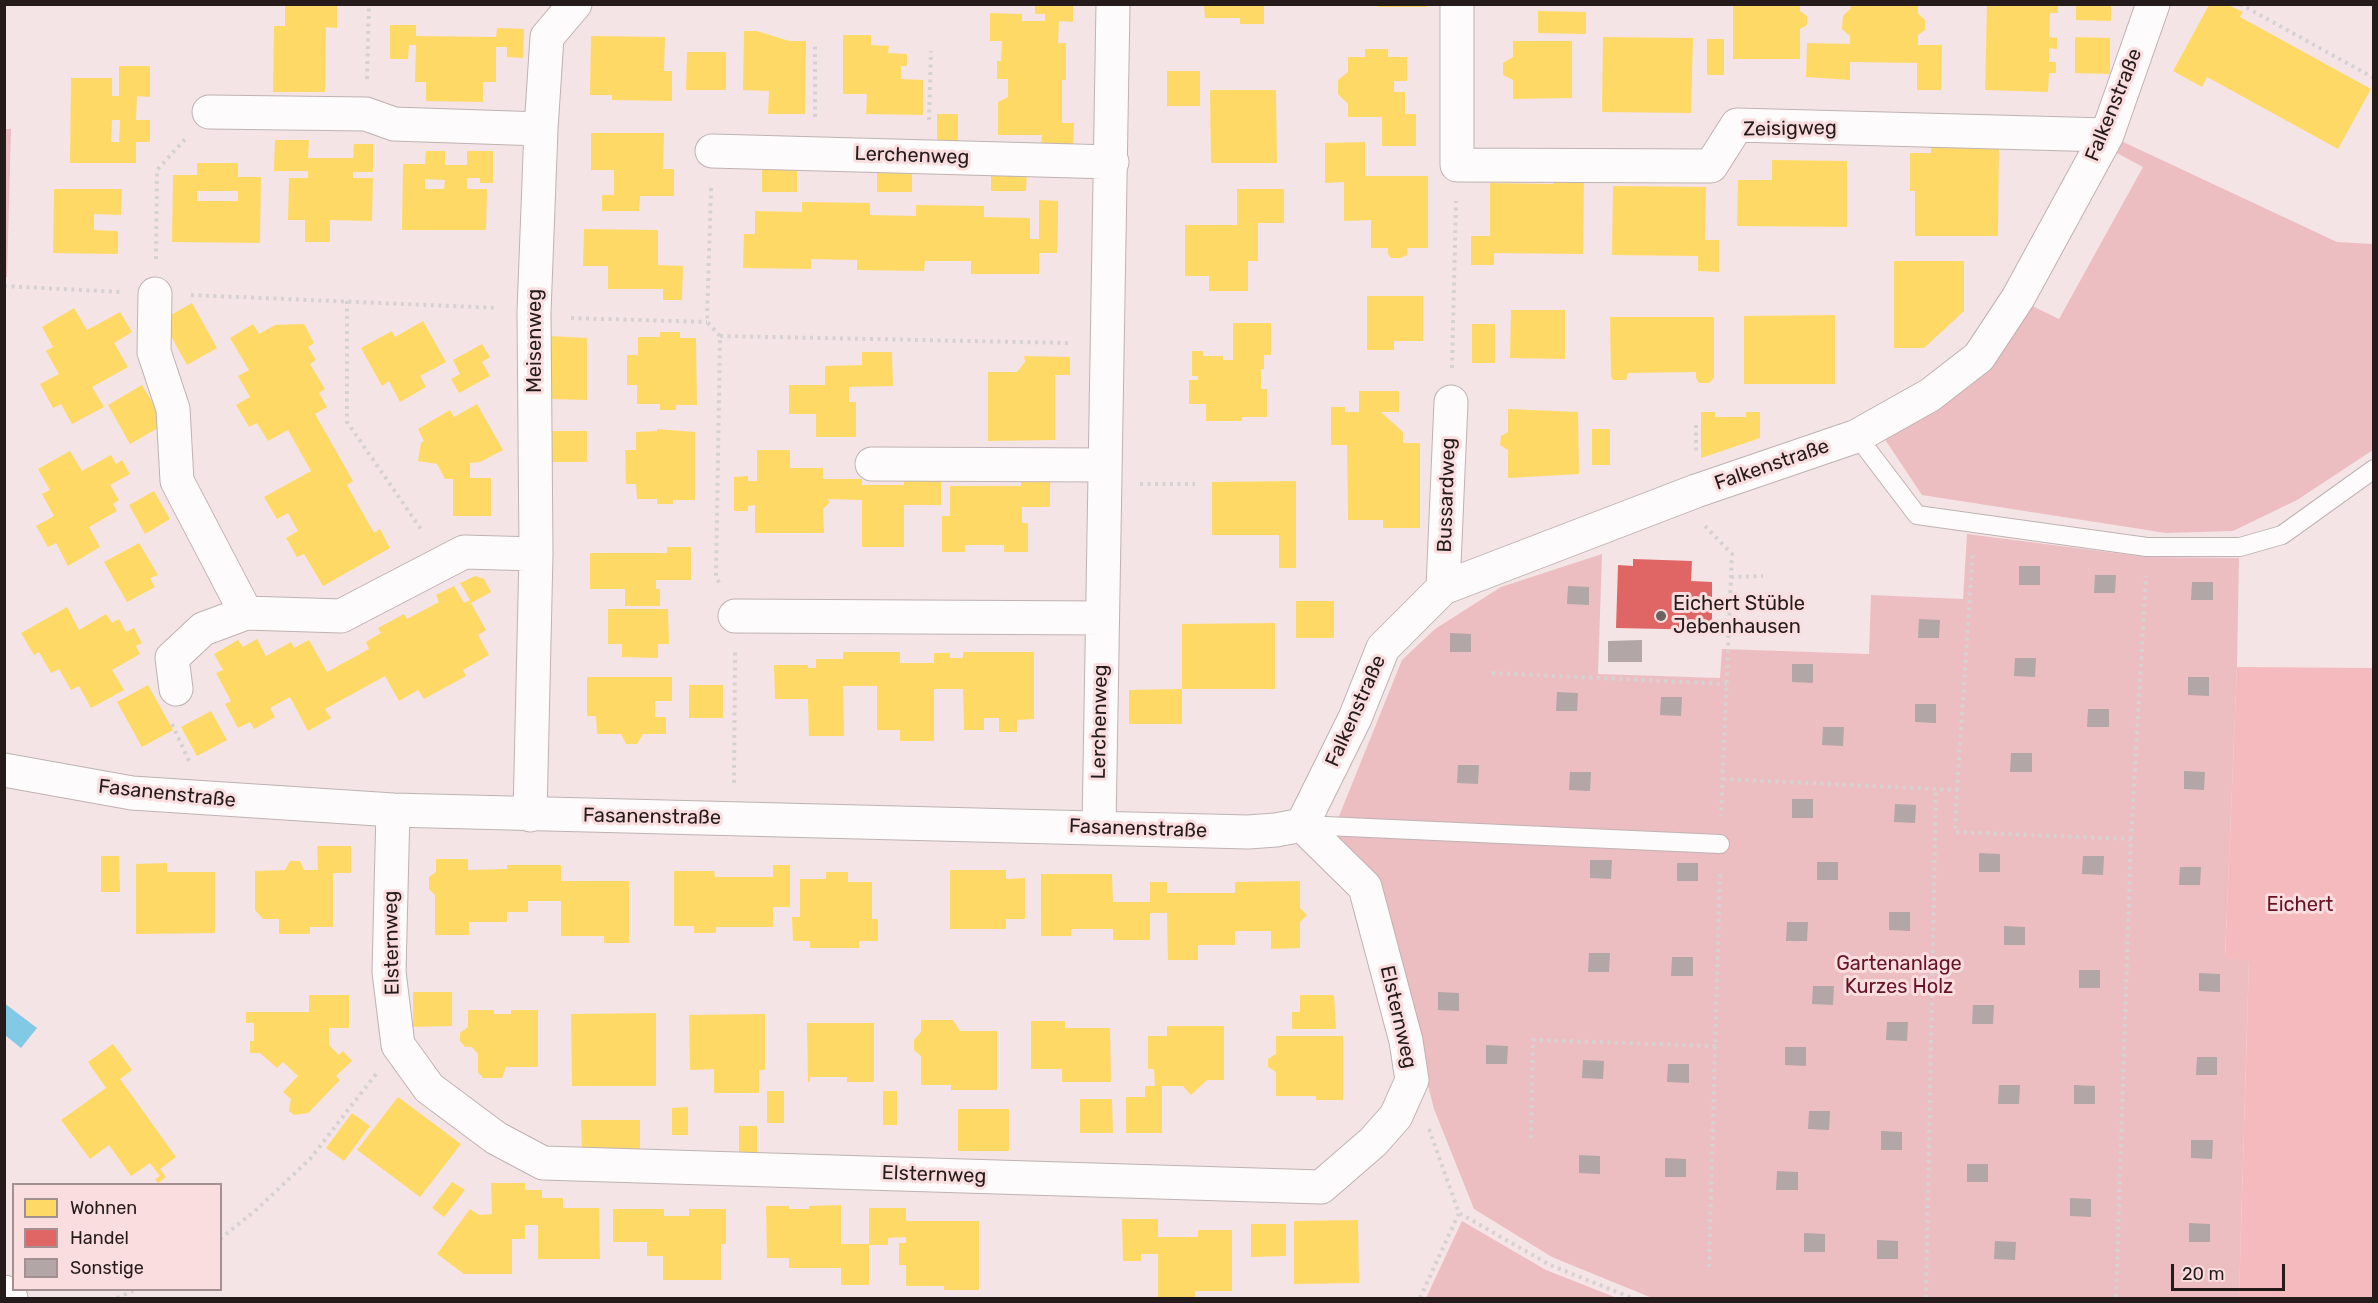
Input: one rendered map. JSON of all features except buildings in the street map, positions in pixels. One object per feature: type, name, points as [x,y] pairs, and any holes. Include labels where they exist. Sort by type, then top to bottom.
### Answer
[{"type":"street","name":"Meisenweg","points":[[531,815],[536,554],[534,312],[541,129],[547,37],[574,4]]},
{"type":"street","name":"Lerchenweg","points":[[1099,827],[1113,4]]},
{"type":"street","points":[[1457,4],[1457,165]]},
{"type":"street","name":"Falkenstraße","points":[[1302,825],[1355,718],[1383,648],[1443,588],[1677,498],[1857,436],[1930,395],[1979,357],[2018,298],[2107,135],[2153,4]]},
{"type":"street","points":[[209,112],[366,114],[394,124],[541,129]]},
{"type":"street","name":"Zeisigweg","points":[[1457,165],[1711,166],[1737,125],[2107,135]]},
{"type":"street","name":"Lerchenweg","points":[[712,151],[1112,162]]},
{"type":"street","points":[[155,294],[154,352],[173,409],[177,481],[246,612]]},
{"type":"street","name":"Bussardweg","points":[[1443,588],[1450,402]]},
{"type":"street","points":[[872,464],[1104,474]]},
{"type":"street","points":[[176,689],[172,657],[203,629],[246,612],[341,616],[464,552],[536,554]]},
{"type":"street","points":[[735,616],[1102,618]]},
{"type":"street","name":"Fasanenstraße","points":[[4,770],[132,793],[208,800],[393,810],[1248,832],[1276,831],[1302,825]]},
{"type":"street","name":"Elsternweg","points":[[393,810],[389,972],[398,1045],[429,1088],[496,1138],[543,1163],[1321,1187],[1372,1142],[1396,1116],[1412,1080],[1406,1041],[1365,887],[1302,825]]},
{"type":"street","points":[[4,1292],[11,1299]]},
{"type":"lane","points":[[1857,436],[1917,515],[2147,547],[2240,547],[2282,535],[2373,469]]},
{"type":"lane","points":[[1302,825],[1720,844]]},
{"type":"path","points":[[366,114],[369,4]]},
{"type":"path","points":[[2241,4],[2373,78]]},
{"type":"path","points":[[814,154],[815,43]]},
{"type":"path","points":[[929,157],[931,51]]},
{"type":"path","points":[[155,294],[157,170],[209,112]]},
{"type":"path","points":[[712,151],[707,322],[720,336],[716,576],[735,616],[734,818]]},
{"type":"path","points":[[1450,402],[1457,165]]},
{"type":"path","points":[[4,286],[499,308],[580,320],[707,322]]},
{"type":"path","points":[[347,301],[347,422],[443,562]]},
{"type":"path","points":[[720,336],[1107,344]]},
{"type":"path","points":[[1104,474],[1195,484]]},
{"type":"path","points":[[1677,498],[1732,554],[1720,844],[1709,1267]]},
{"type":"path","points":[[1975,524],[1955,832],[2131,839]]},
{"type":"path","points":[[2116,1299],[2131,839],[2147,547]]},
{"type":"path","points":[[1731,577],[1763,576]]},
{"type":"path","points":[[1492,673],[1727,684]]},
{"type":"path","points":[[176,689],[160,701],[208,800]]},
{"type":"path","points":[[1723,779],[1957,790]]},
{"type":"path","points":[[1926,1299],[1936,789]]},
{"type":"path","points":[[1531,1138],[1533,1040],[1715,1046]]},
{"type":"path","points":[[222,1237],[256,1210],[310,1159],[398,1045]]},
{"type":"path","points":[[1412,1080],[1459,1213],[1550,1265],[1632,1299]]},
{"type":"path","points":[[1420,1299],[1459,1213]]},
{"type":"path","points":[[117,1299],[133,1291]]},
{"type":"green space","points":[[5,129],[11,129],[7,277],[5,277]]},
{"type":"green space","points":[[2119,140],[2337,242],[2373,244],[2373,450],[2297,500],[2233,531],[2166,533],[1922,495],[1880,432],[2026,303],[2059,319],[2143,167],[2113,151]]},
{"type":"green space","name":"Gartenanlage Kurzes Holz","points":[[1967,534],[2147,557],[2239,558],[2237,667],[2225,958],[2249,959],[2239,1298],[1652,1298],[1552,1257],[1474,1209],[1434,1109],[1375,878],[1329,841],[1402,660],[1435,629],[1501,587],[1602,554],[1598,674],[1720,678],[1722,649],[1869,654],[1871,595],[1963,599]]},
{"type":"green space","name":"Eichert","points":[[2237,667],[2373,668],[2373,1298],[2239,1298],[2249,960],[2225,958]]},
{"type":"green space","points":[[1462,1221],[1546,1270],[1617,1298],[1426,1298]]},
{"type":"water","points":[[4,1003],[37,1028],[21,1048],[5,1035]]},
{"type":"place","name":"Eichert Stüble Jebenhausen","points":[[1661,616]]}]
